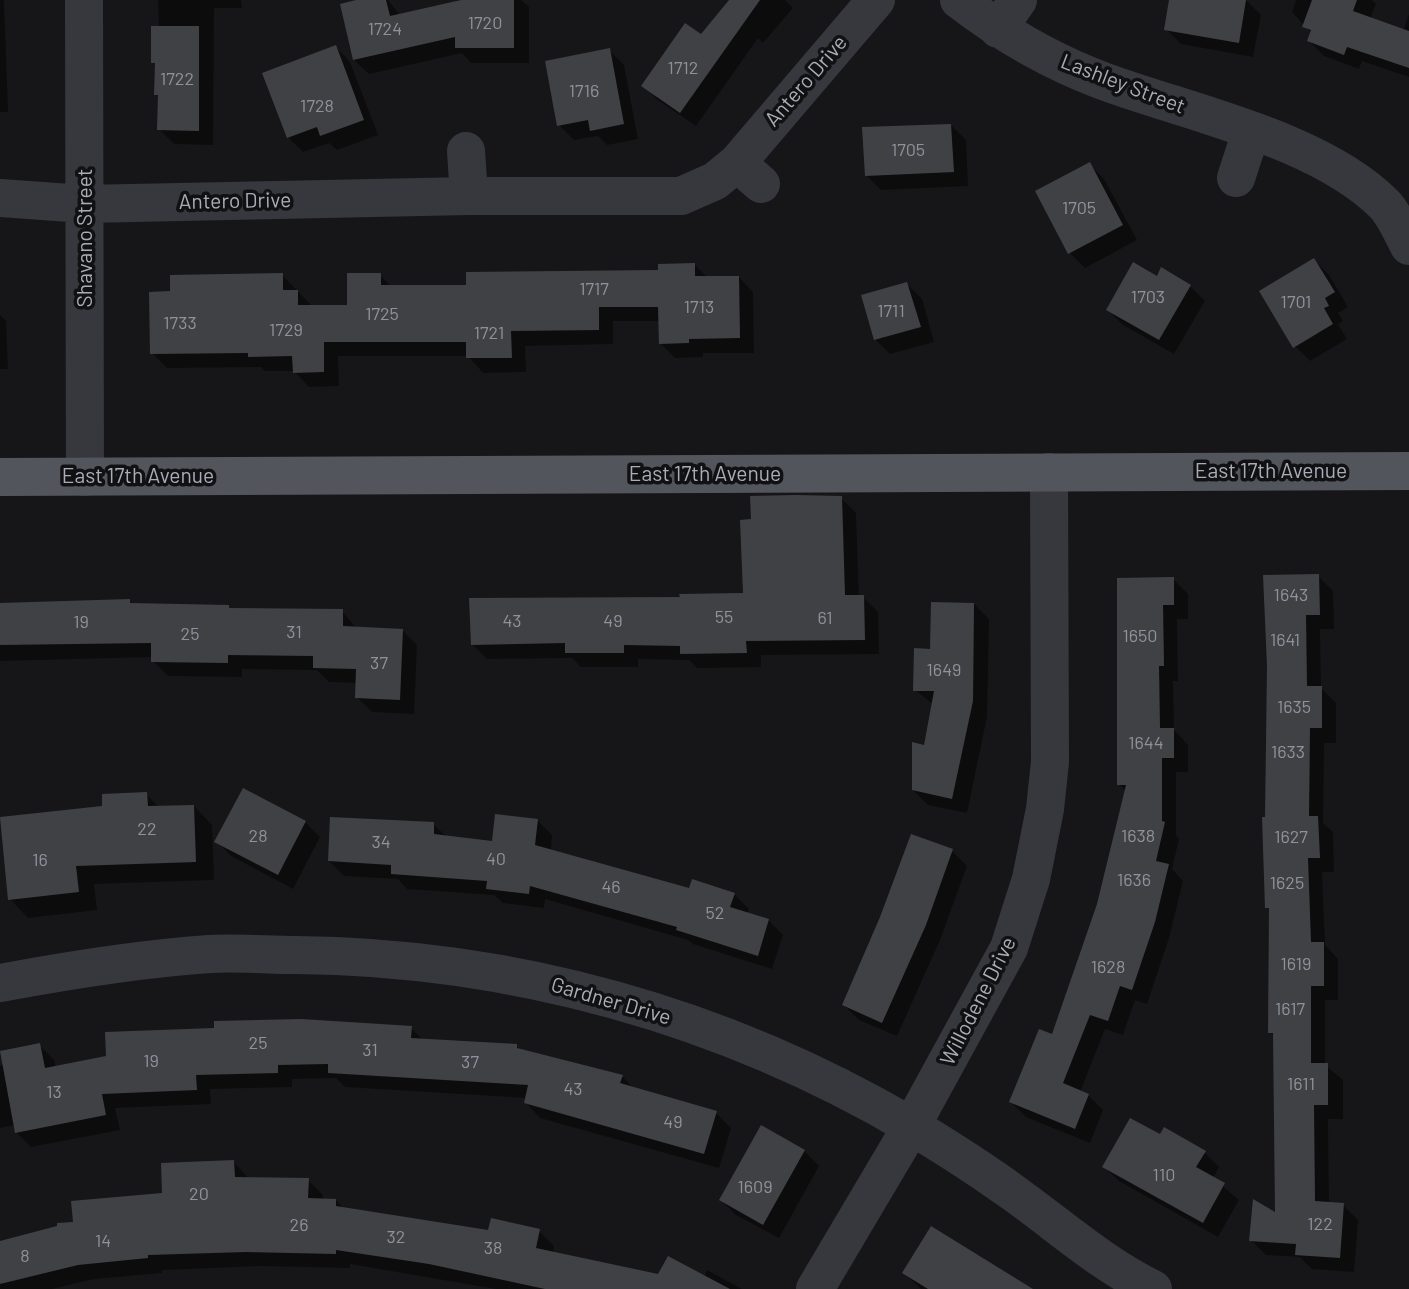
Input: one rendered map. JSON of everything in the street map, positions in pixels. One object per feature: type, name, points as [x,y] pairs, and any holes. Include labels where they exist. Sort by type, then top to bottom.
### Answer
[{"type":"main road","name":"East 17th Avenue","points":[[0,477],[1409,471]]},
{"type":"street","name":"Shavano Street","points":[[84,0],[85,477]]},
{"type":"street","name":"Antero Drive","points":[[0,198],[85,204],[469,196],[681,196],[715,181],[749,174],[876,0]]},
{"type":"street","name":"Lashley Street","points":[[959,0],[1008,14],[1100,80],[1323,160],[1368,190],[1398,200],[1409,246]]},
{"type":"street","points":[[1236,178],[1251,132]]},
{"type":"street","points":[[466,151],[469,196]]},
{"type":"street","name":"Willodene Drive","points":[[815,1289],[911,1127],[1009,948],[1031,879],[1045,809],[1050,750],[1049,472]]},
{"type":"street","name":"Gardner Drive","points":[[0,983],[101,964],[213,954],[362,956],[507,973],[611,997],[713,1031],[840,1087],[911,1127],[1014,1193],[1120,1273],[1153,1289]]},
{"type":"building","points":[[356,0],[386,0],[390,16],[461,0],[514,0],[514,48],[455,48],[455,37],[353,60],[340,4]]},
{"type":"building","points":[[729,0],[760,0],[680,113],[641,86],[685,23],[701,34]]},
{"type":"building","points":[[1169,0],[1246,0],[1239,43],[1164,30]]},
{"type":"building","points":[[1312,0],[1357,0],[1353,11],[1409,31],[1409,68],[1347,47],[1344,55],[1307,41],[1311,30],[1302,27]]},
{"type":"building","points":[[151,26],[199,26],[199,131],[157,130],[158,95],[154,95],[155,63],[151,63]]},
{"type":"building","points":[[336,45],[364,120],[320,136],[317,127],[287,138],[262,73]]},
{"type":"building","points":[[610,48],[624,124],[590,131],[588,120],[557,126],[545,61]]},
{"type":"building","points":[[951,124],[954,172],[865,176],[862,127]]},
{"type":"building","points":[[1090,162],[1123,225],[1068,254],[1035,191]]},
{"type":"building","points":[[1314,258],[1335,292],[1325,298],[1329,306],[1324,308],[1333,324],[1293,348],[1259,291]]},
{"type":"building","points":[[1133,262],[1157,276],[1161,267],[1191,285],[1159,340],[1106,310]]},
{"type":"building","points":[[695,263],[695,276],[739,276],[740,338],[689,339],[689,343],[659,344],[658,307],[599,307],[599,330],[511,331],[512,358],[466,358],[466,342],[324,342],[324,372],[293,373],[292,356],[248,357],[248,353],[150,354],[149,292],[170,291],[170,275],[283,273],[283,290],[298,290],[298,305],[347,305],[347,273],[381,273],[381,285],[466,285],[466,272],[658,270],[658,264]]},
{"type":"building","points":[[907,282],[921,327],[874,340],[861,295]]},
{"type":"building","points":[[750,496],[842,496],[845,595],[864,595],[865,640],[746,641],[747,653],[680,654],[680,646],[624,645],[624,653],[565,653],[565,643],[471,645],[469,598],[680,597],[679,594],[743,593],[740,520],[751,519]]},
{"type":"building","points":[[1319,574],[1320,615],[1306,615],[1307,686],[1322,686],[1322,728],[1310,728],[1309,816],[1318,816],[1320,858],[1308,858],[1311,942],[1324,942],[1324,986],[1311,986],[1311,1063],[1328,1063],[1328,1105],[1314,1105],[1315,1201],[1344,1203],[1340,1258],[1295,1255],[1296,1244],[1249,1241],[1253,1199],[1275,1212],[1273,1033],[1268,1033],[1269,908],[1265,908],[1262,817],[1265,817],[1267,666],[1263,575]]},
{"type":"building","points":[[1174,577],[1174,605],[1163,605],[1164,666],[1159,666],[1160,728],[1174,728],[1174,758],[1162,758],[1162,821],[1165,822],[1156,861],[1169,864],[1155,922],[1132,990],[1120,986],[1108,1021],[1090,1015],[1063,1083],[1089,1094],[1075,1129],[1009,1102],[1039,1029],[1052,1034],[1097,904],[1126,785],[1117,785],[1117,578]]},
{"type":"building","points":[[130,599],[130,603],[229,605],[229,608],[343,609],[343,626],[403,629],[400,700],[355,698],[356,669],[313,668],[313,656],[228,655],[228,663],[151,662],[151,643],[0,645],[0,603]]},
{"type":"building","points":[[931,602],[974,603],[973,701],[952,799],[912,790],[912,742],[924,745],[934,691],[913,691],[914,648],[930,649]]},
{"type":"building","points":[[243,788],[306,821],[278,875],[214,842]]},
{"type":"building","points":[[147,792],[148,806],[194,805],[196,862],[76,866],[79,892],[8,900],[0,817],[102,806],[102,794]]},
{"type":"building","points":[[495,814],[538,819],[535,845],[689,888],[692,879],[735,893],[730,907],[769,919],[758,956],[676,930],[677,927],[530,886],[529,894],[486,889],[487,881],[391,874],[391,865],[328,861],[330,817],[434,822],[434,834],[492,841]]},
{"type":"building","points":[[911,834],[953,849],[926,925],[882,1023],[842,1005],[880,917]]},
{"type":"building","points":[[301,1019],[412,1026],[411,1038],[517,1044],[517,1048],[623,1075],[620,1083],[717,1111],[704,1154],[524,1103],[528,1085],[328,1073],[328,1064],[278,1065],[278,1073],[196,1075],[197,1090],[102,1094],[106,1115],[15,1133],[0,1051],[40,1043],[45,1068],[106,1056],[105,1032],[214,1028],[214,1021]]},
{"type":"building","points":[[1130,1118],[1160,1134],[1164,1127],[1206,1151],[1196,1167],[1225,1183],[1203,1223],[1102,1167]]},
{"type":"building","points":[[761,1125],[805,1150],[763,1225],[719,1200]]},
{"type":"building","points":[[234,1160],[235,1177],[309,1178],[308,1198],[336,1199],[336,1206],[488,1230],[491,1218],[540,1229],[536,1248],[658,1274],[668,1256],[730,1289],[545,1289],[429,1264],[336,1250],[336,1254],[246,1252],[148,1255],[148,1258],[78,1265],[0,1284],[0,1241],[57,1226],[57,1223],[73,1222],[71,1201],[162,1193],[161,1163]]},
{"type":"building","points":[[931,1226],[1033,1289],[928,1289],[902,1273]]}]
